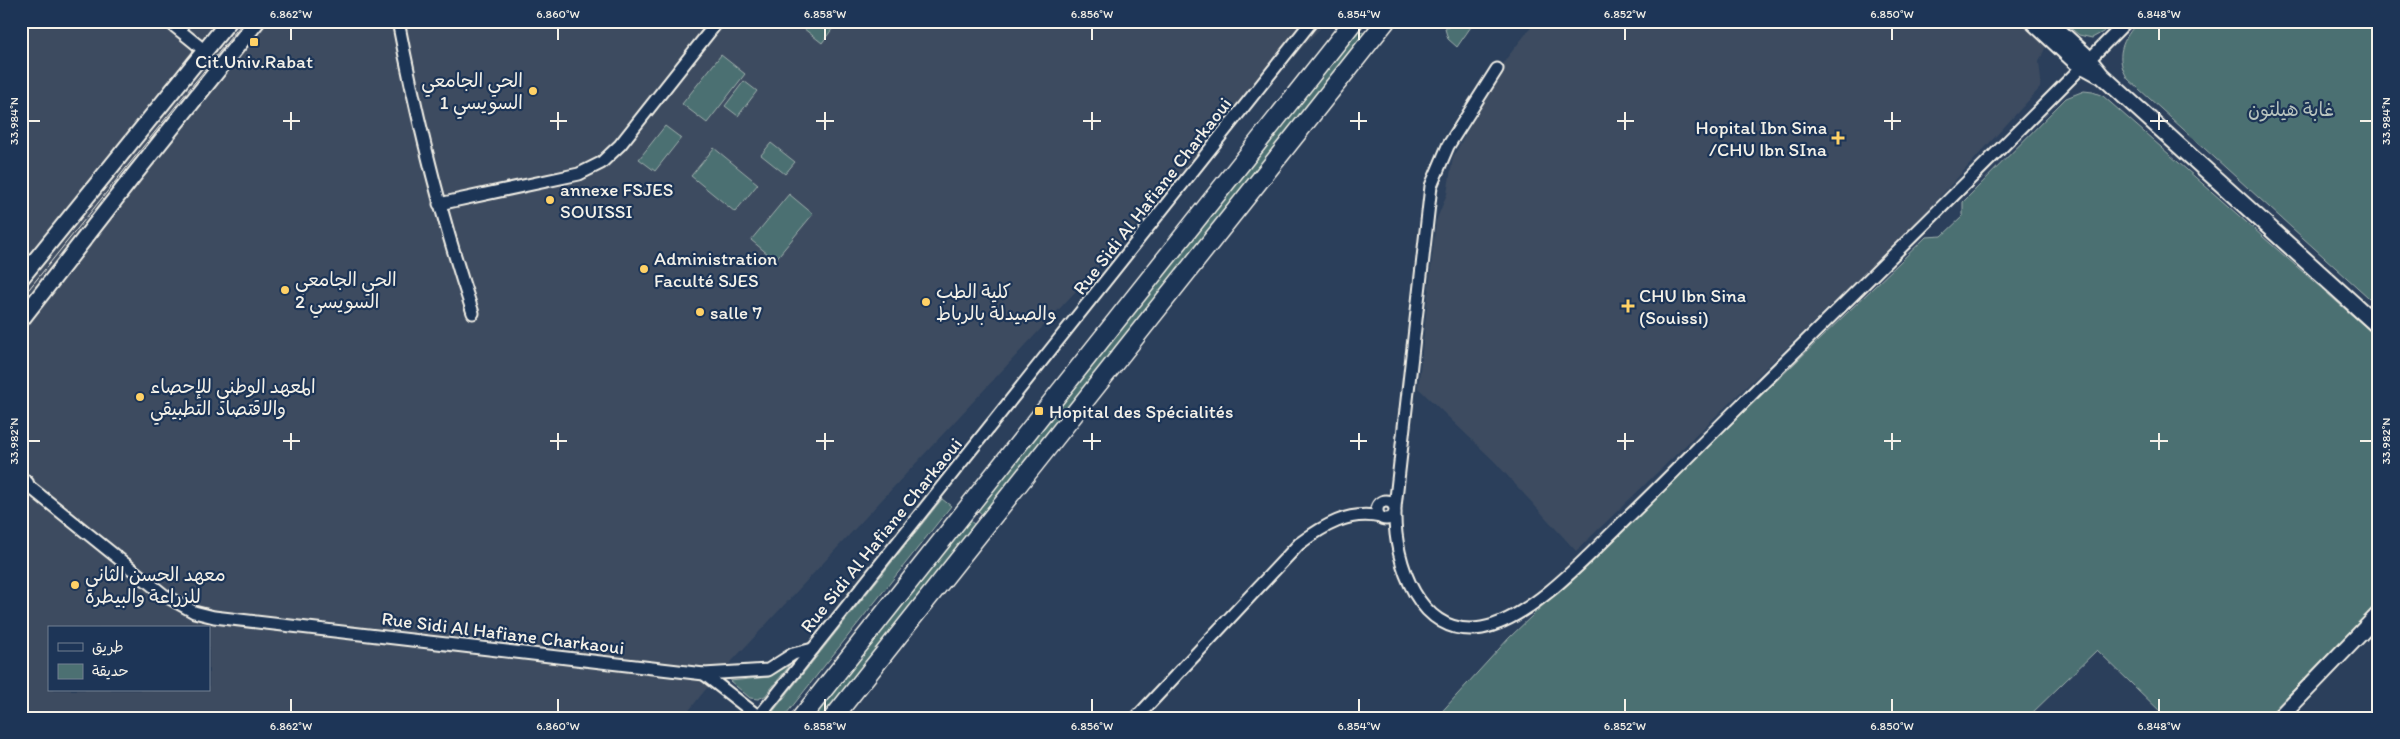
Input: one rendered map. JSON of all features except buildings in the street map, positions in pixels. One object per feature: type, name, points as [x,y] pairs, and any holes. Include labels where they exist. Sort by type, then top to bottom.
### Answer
[{"type":"main road","points":[[801,718],[1354,21]]},
{"type":"main road","points":[[833,718],[1386,21]]},
{"type":"street","points":[[168,21],[205,51]]},
{"type":"street","points":[[21,278],[228,21]]},
{"type":"street","points":[[21,320],[257,21]]},
{"type":"street","points":[[398,21],[416,110],[439,204],[473,313]]},
{"type":"street","points":[[439,204],[570,176],[593,169],[620,145],[718,21]]},
{"type":"street","name":"Rue Sidi Al Hafiane Charkaoui","points":[[23,485],[164,595],[194,612],[214,617],[704,674],[768,670],[799,652],[813,649],[1312,21]]},
{"type":"street","points":[[2032,21],[2101,75],[2379,327]]},
{"type":"street","points":[[2048,21],[2086,63]]},
{"type":"street","points":[[1497,68],[1448,146],[1431,186],[1399,477],[1386,511],[1396,537],[1405,575],[1420,602],[1439,620],[1460,628],[1480,628],[1506,620],[1527,608],[1554,586],[1650,496],[2127,21]]},
{"type":"street","points":[[1386,511],[1399,477]]},
{"type":"street","points":[[1136,718],[1286,557],[1314,533],[1346,517],[1386,511]]},
{"type":"street","points":[[2279,718],[2379,614]]},
{"type":"street","points":[[704,674],[724,688],[759,718],[813,649]]},
{"type":"shaded area","points":[[21,21],[1327,21],[706,689],[683,718],[21,718]]},
{"type":"shaded area","name":"CHU Ibn Sina (Souissi)","points":[[1536,21],[2018,21],[2046,46],[2039,62],[2040,88],[1915,224],[1576,551],[1494,461],[1418,388],[1436,221],[1447,194],[1453,157],[1506,59]]},
{"type":"green space","points":[[794,21],[838,21],[822,43]]},
{"type":"green space","points":[[1459,21],[1475,21],[1457,47],[1448,39],[1445,29]]},
{"type":"green space","points":[[2062,21],[2113,21],[2103,32],[2092,38],[2079,35]]},
{"type":"green space","name":"غابة هيلتون","points":[[2139,21],[2379,21],[2379,307],[2128,79],[2121,63],[2122,49],[2124,41]]},
{"type":"green space","points":[[1358,29],[1365,34],[983,515],[976,509]]},
{"type":"green space","points":[[721,55],[745,74],[707,123],[682,104]]},
{"type":"green space","points":[[744,81],[757,91],[738,116],[725,106]]},
{"type":"green space","points":[[2084,91],[2103,96],[2379,339],[2379,602],[2266,718],[2167,718],[2097,650],[2027,718],[1436,718],[1509,638],[1926,237],[1942,236],[1963,216],[1963,202],[2066,98]]},
{"type":"green space","points":[[665,126],[681,138],[655,171],[639,159]]},
{"type":"green space","points":[[771,143],[795,162],[785,174],[761,155]]},
{"type":"green space","points":[[714,148],[758,184],[735,212],[691,176]]},
{"type":"green space","points":[[789,194],[813,214],[775,260],[751,240]]},
{"type":"green space","points":[[942,499],[951,506],[783,718],[768,718]]},
{"type":"green space","points":[[968,519],[975,525],[822,718],[810,718]]},
{"type":"green space","points":[[790,665],[765,696],[758,699],[750,698],[730,681],[769,677]]},
{"type":"tram line","points":[[21,299],[244,21]]},
{"type":"place","name":"Cit.Univ.Rabat","points":[[254,42]]},
{"type":"place","name":"الحي الجامعي السويسي 1","points":[[533,91]]},
{"type":"place","name":"Hopital Ibn Sina /CHU Ibn SIna","points":[[1838,138]]},
{"type":"place","name":"annexe FSJES SOUISSI","points":[[550,200]]},
{"type":"place","name":"Administration Faculté SJES","points":[[644,269]]},
{"type":"place","name":"الحي الجامعي السويسي 2","points":[[285,290]]},
{"type":"place","name":"كلية الطب والصيدلة بالرباط","points":[[926,302]]},
{"type":"place","name":"CHU Ibn Sina (Souissi)","points":[[1628,306]]},
{"type":"place","name":"salle 7","points":[[700,312]]},
{"type":"place","name":"المعهد الوطني للإحصاء والاقتصاد التطبيقي","points":[[140,397]]},
{"type":"place","name":"Hopital des Spécialités","points":[[1039,411]]},
{"type":"place","name":"معهد الحسن الثاني للزراعة والبيطرة","points":[[75,585]]}]
